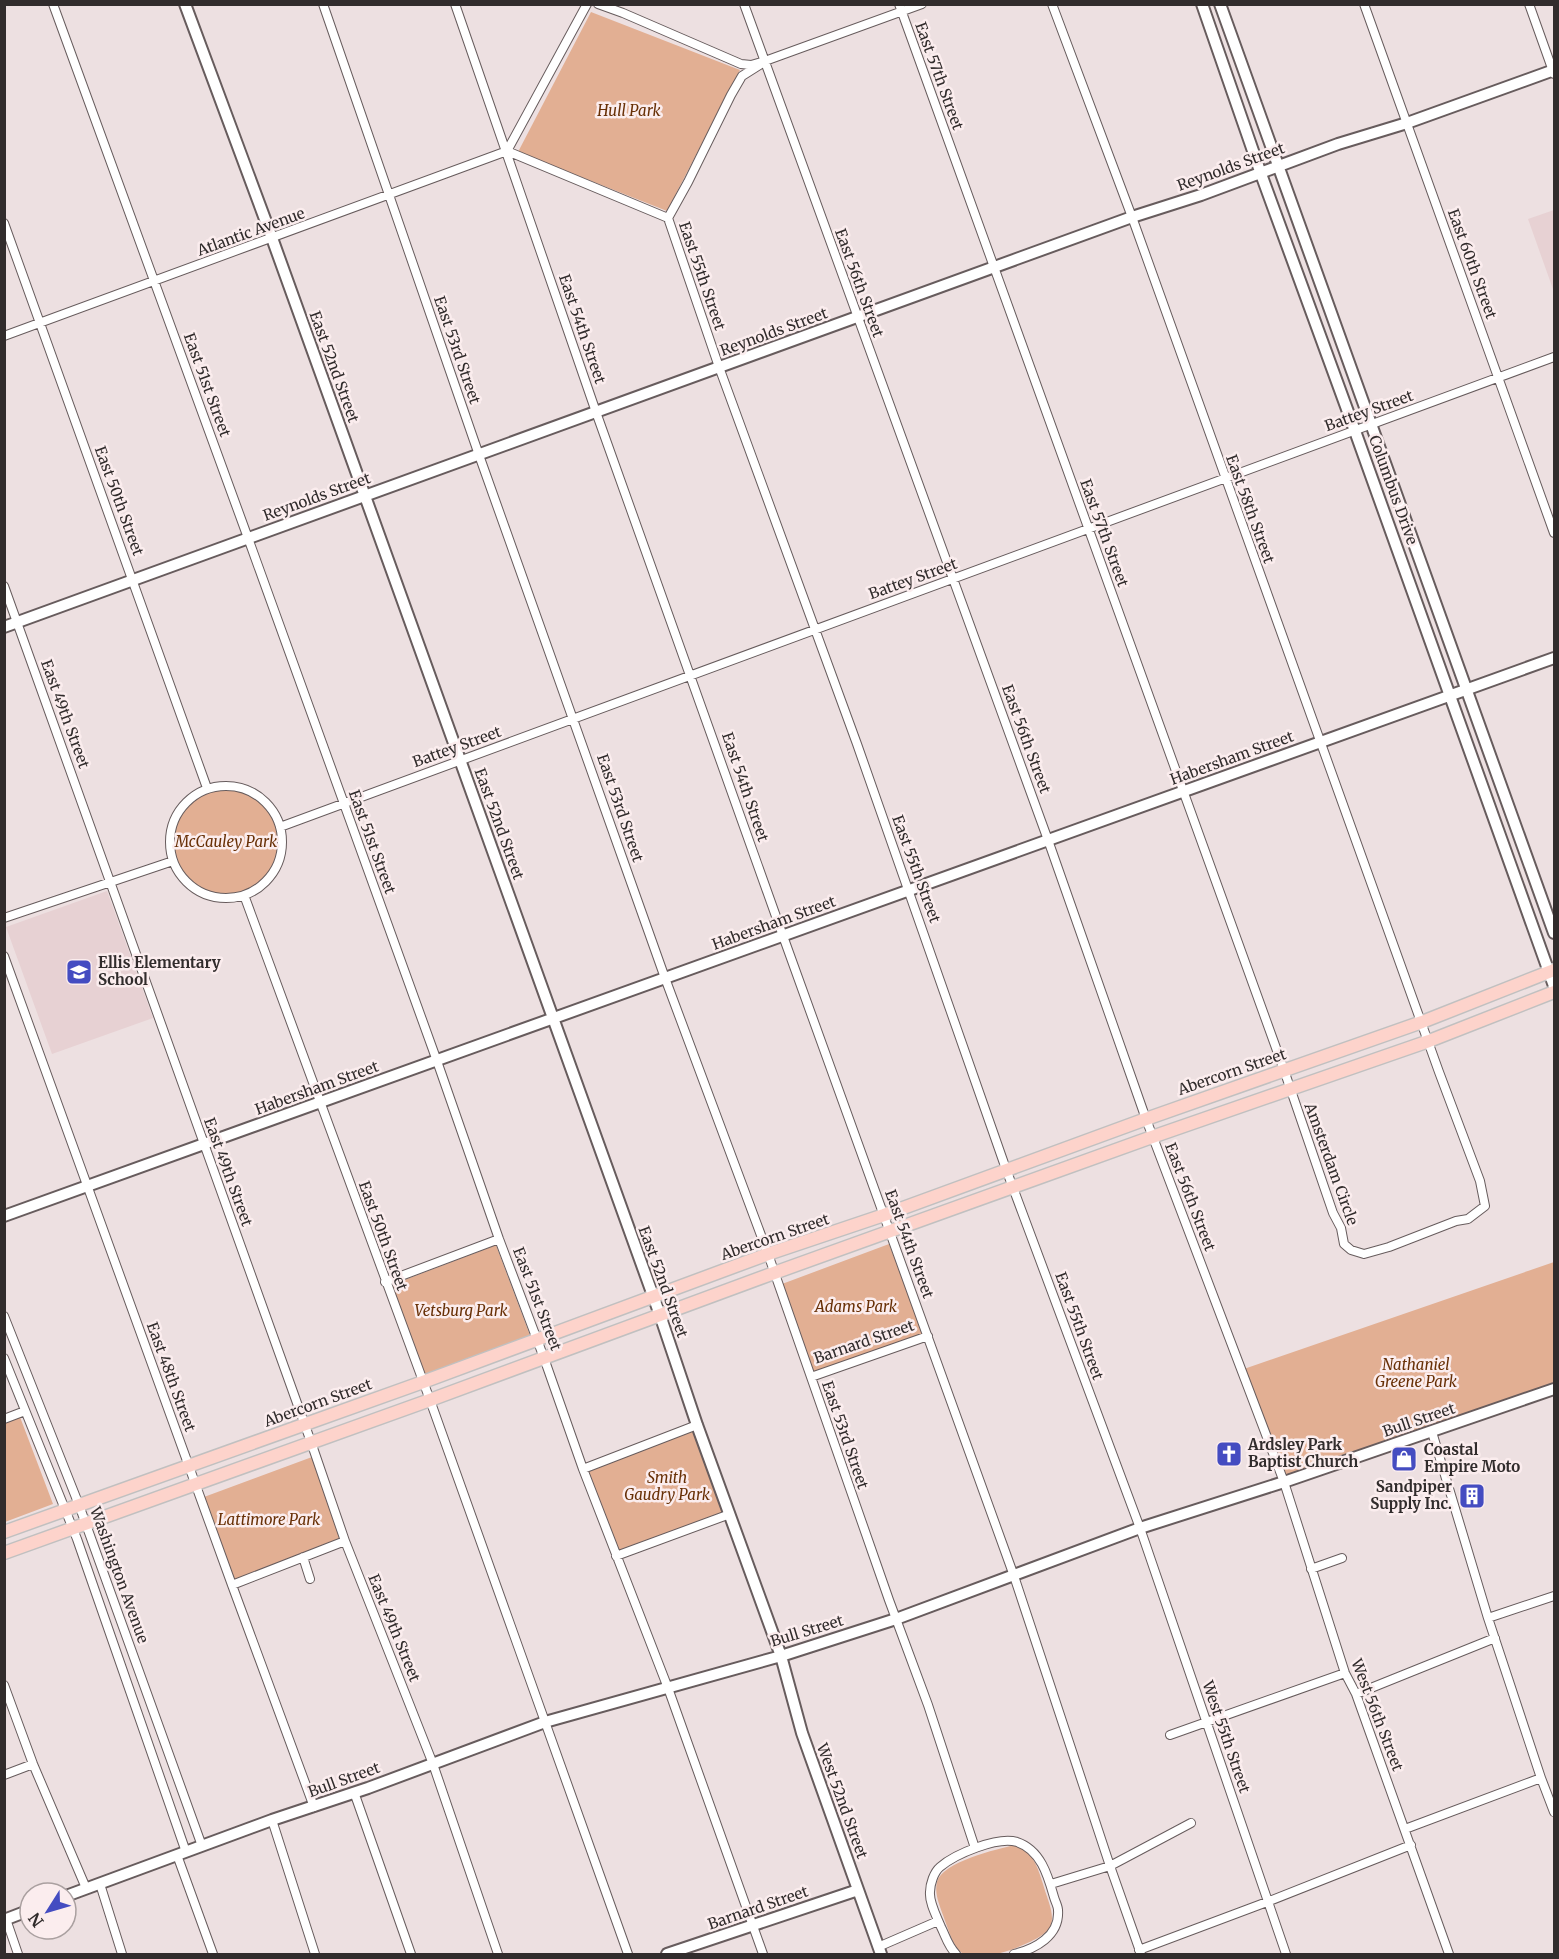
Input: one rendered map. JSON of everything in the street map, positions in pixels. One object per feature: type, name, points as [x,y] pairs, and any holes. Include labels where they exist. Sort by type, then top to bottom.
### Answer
[{"type":"main road","name":"Abercorn Street","points":[[4,1532],[423,1382],[768,1254],[884,1215],[1006,1168],[1422,1022],[1552,971]]},
{"type":"main road","points":[[4,1553],[1152,1137],[1429,1041],[1554,992]]},
{"type":"street","name":"East 51st Street","points":[[53,4],[437,1060],[499,1239],[616,1556],[668,1689],[763,1954]]},
{"type":"street","name":"East 52nd Street","points":[[185,4],[272,238],[781,1656]]},
{"type":"street","name":"East 53rd Street","points":[[323,4],[479,455],[665,978],[768,1254],[896,1619],[930,1708],[975,1848]]},
{"type":"street","name":"East 54th Street","points":[[455,4],[596,412],[1014,1576],[1140,1952]]},
{"type":"street","points":[[587,4],[507,151],[668,218],[742,76],[765,61]]},
{"type":"street","points":[[598,4],[741,64],[765,61],[901,8],[922,4]]},
{"type":"street","name":"East 56th Street","points":[[744,4],[1048,840],[1152,1137],[1284,1482]]},
{"type":"street","name":"East 58th Street","points":[[1052,4],[1132,217],[1422,1022]]},
{"type":"street","name":"Columbus Drive","points":[[1202,4],[1260,174],[1552,971],[1554,986]]},
{"type":"street","name":"Columbus Drive","points":[[1220,4],[1554,933]]},
{"type":"street","name":"East 60th Street","points":[[1364,4],[1554,533]]},
{"type":"street","points":[[1529,4],[1554,72]]},
{"type":"street","name":"East 57th Street","points":[[901,8],[1284,1070]]},
{"type":"street","name":"Reynolds Street","points":[[4,627],[1132,217],[1260,174],[1338,144],[1407,123],[1554,72]]},
{"type":"street","name":"Atlantic Avenue","points":[[4,336],[507,151]]},
{"type":"street","name":"East 55th Street","points":[[668,218],[719,367],[816,629],[1006,1168],[1140,1528]]},
{"type":"street","name":"East 50th Street","points":[[4,224],[207,788]]},
{"type":"street","name":"Battey Street","points":[[280,827],[1554,357]]},
{"type":"street","name":"East 49th Street","points":[[4,586],[345,1541],[434,1764],[498,1954]]},
{"type":"street","name":"Habersham Street","points":[[4,1216],[1554,658]]},
{"type":"street","points":[[224,785],[241,787],[254,793],[264,800],[275,813],[280,827],[283,842],[276,869],[267,882],[255,891],[244,895],[216,898],[201,892],[189,884],[178,872],[173,861],[170,832],[174,819],[187,801],[207,788],[224,785]]},
{"type":"street","points":[[4,918],[173,861]]},
{"type":"street","name":"East 50th Street","points":[[244,895],[430,1400],[628,1954]]},
{"type":"street","name":"East 48th Street","points":[[4,956],[314,1807]]},
{"type":"street","name":"Amsterdam Circle","points":[[1284,1070],[1333,1213],[1341,1228],[1344,1244],[1351,1250],[1364,1254],[1389,1247],[1456,1221],[1468,1219],[1485,1206],[1480,1181],[1422,1022]]},
{"type":"street","points":[[385,1282],[499,1239]]},
{"type":"street","name":"Washington Avenue","points":[[4,1316],[79,1505],[202,1846]]},
{"type":"street","name":"Barnard Street","points":[[811,1377],[928,1336]]},
{"type":"street","name":"Washington Avenue","points":[[4,1358],[72,1528],[182,1853],[213,1954]]},
{"type":"street","name":"Bull Street","points":[[78,1891],[545,1722],[781,1656],[896,1619],[1140,1528],[1284,1482],[1554,1389]]},
{"type":"street","points":[[4,1419],[25,1411]]},
{"type":"street","points":[[583,1468],[697,1425]]},
{"type":"street","points":[[1432,1432],[1488,1618],[1541,1778],[1554,1807]]},
{"type":"street","name":"West 56th Street","points":[[1284,1482],[1345,1673],[1356,1694],[1449,1954]]},
{"type":"street","points":[[616,1556],[730,1514]]},
{"type":"street","name":"West 55th Street","points":[[1140,1528],[1286,1954]]},
{"type":"street","points":[[232,1585],[345,1541]]},
{"type":"street","points":[[303,1557],[310,1579]]},
{"type":"street","points":[[1312,1569],[1342,1558]]},
{"type":"street","points":[[1488,1618],[1554,1596]]},
{"type":"street","points":[[1356,1694],[1495,1638]]},
{"type":"street","name":"West 52nd Street","points":[[781,1656],[802,1732],[880,1951]]},
{"type":"street","points":[[1170,1735],[1345,1673]]},
{"type":"street","points":[[4,1685],[33,1764],[86,1888]]},
{"type":"street","points":[[4,1775],[33,1764]]},
{"type":"street","points":[[1405,1829],[1541,1778]]},
{"type":"street","points":[[354,1792],[411,1954]]},
{"type":"street","points":[[272,1820],[315,1954]]},
{"type":"street","points":[[1051,1884],[1110,1866],[1191,1823]]},
{"type":"street","points":[[956,1954],[950,1948],[938,1921],[930,1893],[935,1873],[941,1866],[975,1848],[1009,1841],[1024,1845],[1041,1862],[1051,1884],[1058,1909],[1058,1920],[1052,1934],[1038,1945],[1014,1954]]},
{"type":"street","points":[[1140,1952],[1411,1845]]},
{"type":"street","points":[[100,1884],[122,1954]]},
{"type":"street","name":"Barnard Street","points":[[667,1954],[858,1890]]},
{"type":"street","points":[[5,1919],[18,1954]]},
{"type":"street","points":[[880,1951],[938,1921]]},
{"type":"shaded area","points":[[1554,210],[1554,292],[1528,219]]},
{"type":"shaded area","name":"Ellis Elementary School","points":[[107,891],[153,1018],[52,1054],[6,927]]},
{"type":"green space","name":"Hull Park","points":[[591,12],[740,70],[667,211],[518,152]]},
{"type":"green space","name":"McCauley Park","points":[[226,786],[248,790],[266,802],[278,820],[282,842],[278,864],[266,882],[248,894],[226,898],[204,894],[186,882],[174,864],[170,842],[174,820],[186,802],[204,790]]},
{"type":"green space","name":"Adams Park","points":[[889,1244],[923,1334],[813,1372],[782,1284]]},
{"type":"green space","name":"Vetsburg Park","points":[[496,1245],[531,1338],[425,1377],[391,1285]]},
{"type":"green space","name":"Nathaniel Greene Park","points":[[1554,1262],[1554,1389],[1284,1482],[1241,1370]]},
{"type":"green space","points":[[20,1417],[53,1504],[5,1522],[5,1423]]},
{"type":"green space","name":"Smith Gaudry Park","points":[[697,1425],[730,1514],[616,1556],[583,1469]]},
{"type":"green space","name":"Lattimore Park","points":[[312,1457],[340,1539],[235,1580],[204,1497]]},
{"type":"green space","points":[[1015,1845],[1027,1852],[1037,1866],[1051,1910],[1051,1925],[1042,1935],[1009,1950],[991,1955],[963,1954],[953,1942],[938,1900],[937,1882],[949,1868],[959,1863],[984,1853]]},
{"type":"place","name":"Ellis Elementary School","points":[[79,972]]},
{"type":"place","name":"Ardsley Park Baptist Church","points":[[1229,1454]]},
{"type":"place","name":"Coastal Empire Moto","points":[[1404,1459]]},
{"type":"place","name":"Sandpiper Supply Inc.","points":[[1472,1496]]}]
